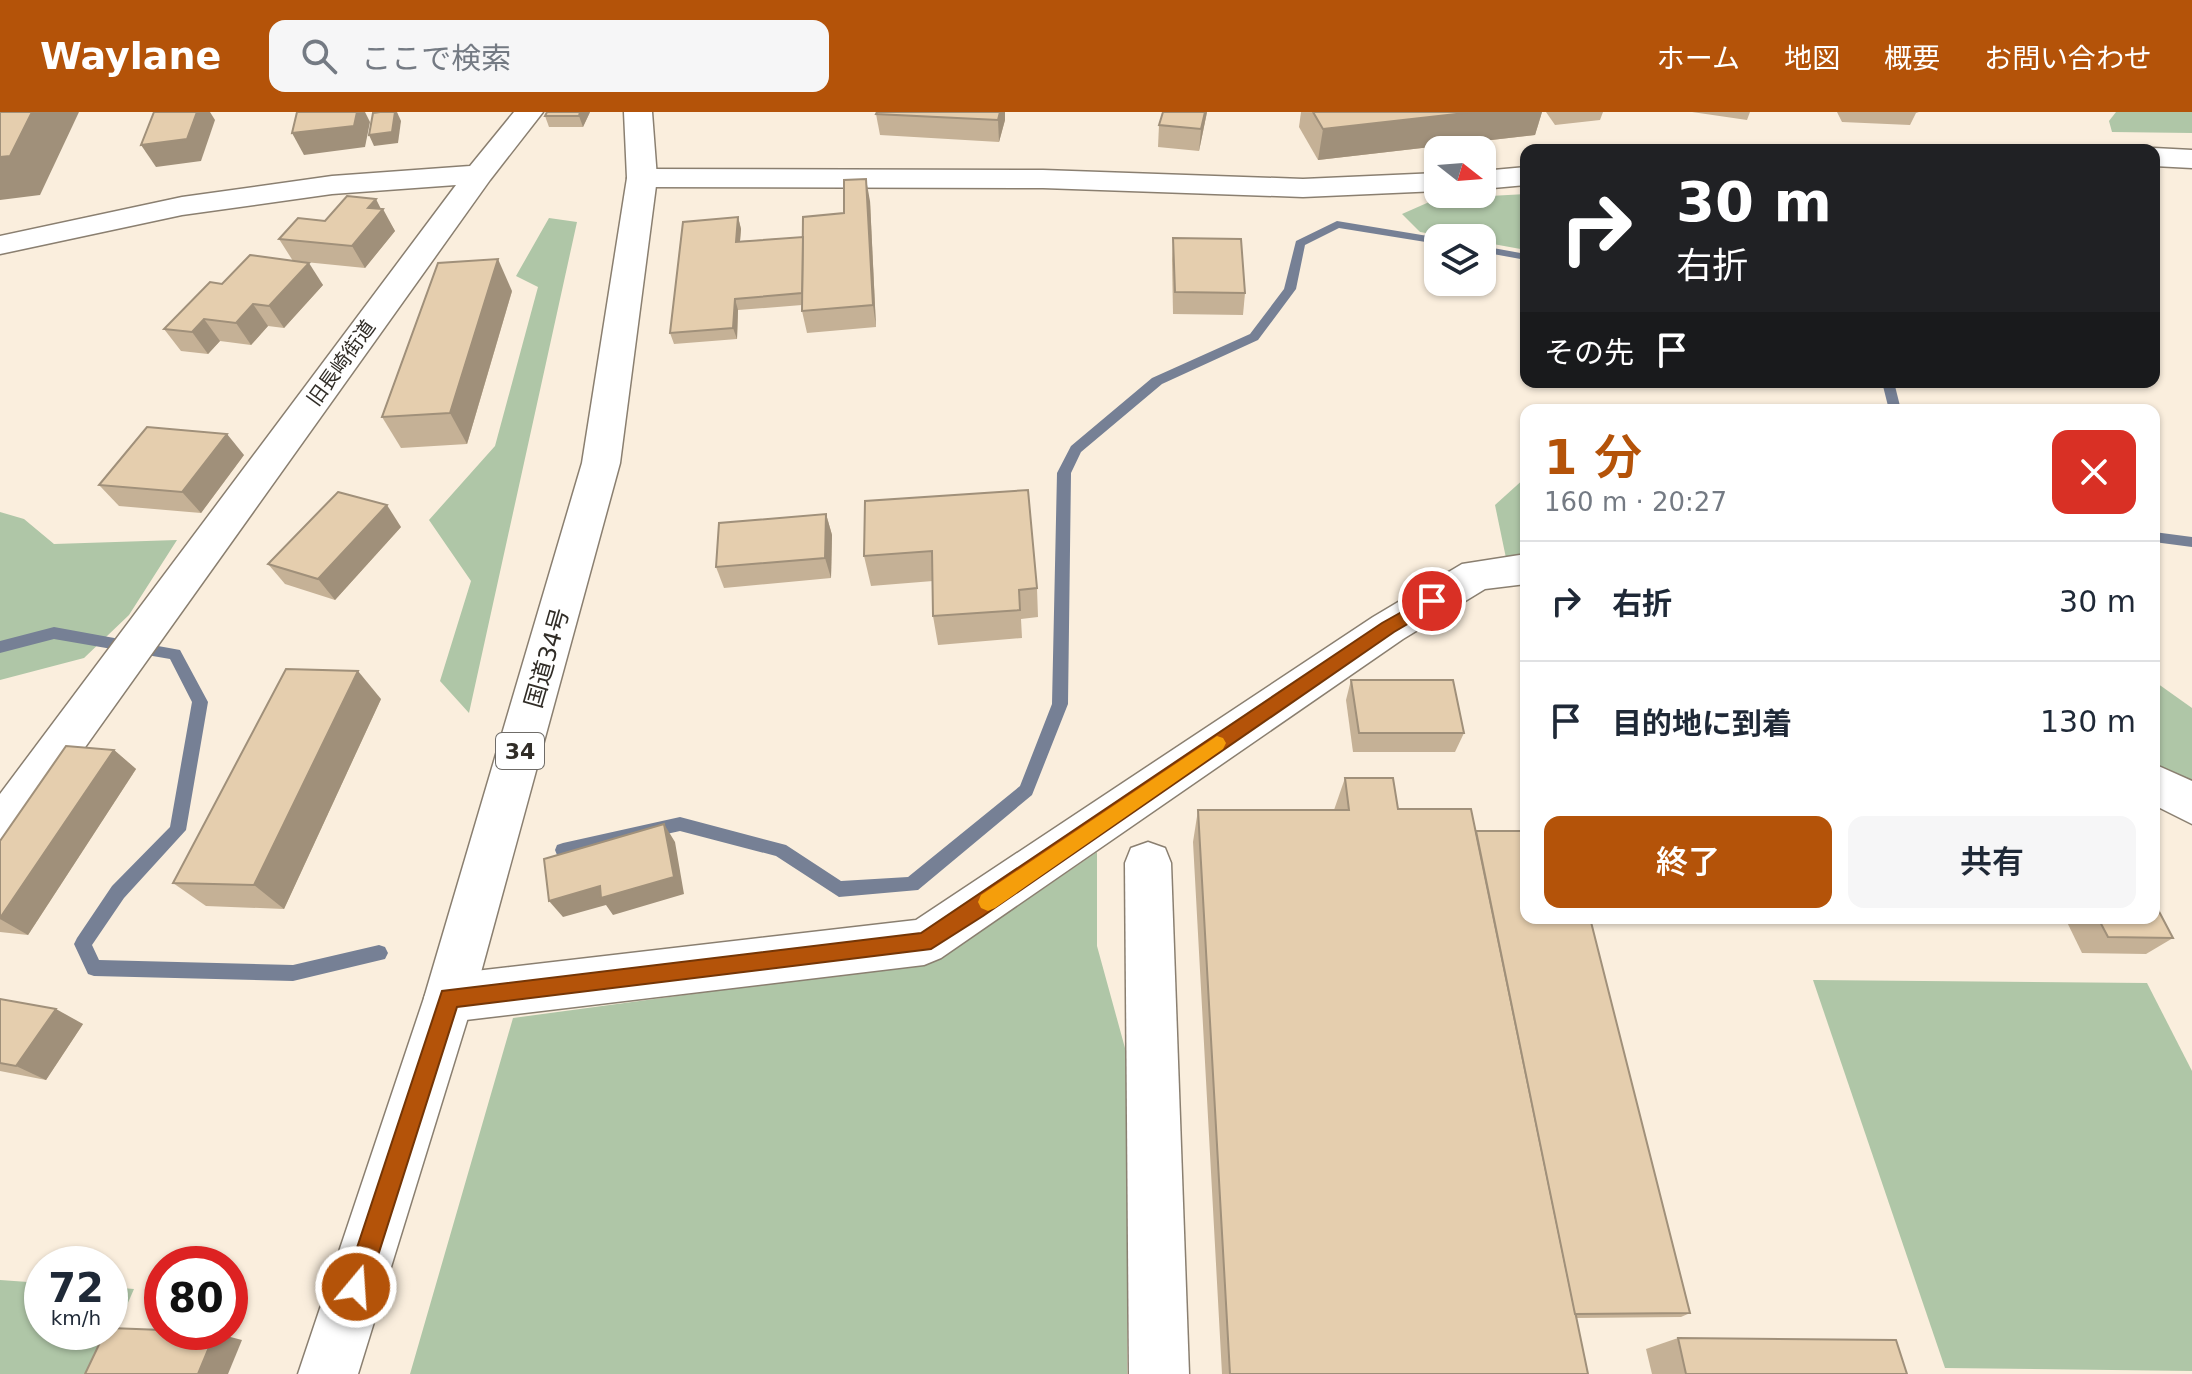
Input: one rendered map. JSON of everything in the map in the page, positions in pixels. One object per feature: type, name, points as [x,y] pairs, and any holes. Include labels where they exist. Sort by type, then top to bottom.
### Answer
[{"type":"main road","name":"旧長崎街道","points":[[0,830],[479,174],[529,112]]},
{"type":"main road","name":"国道34号","points":[[328,1374],[449,998],[601,463],[642,178],[638,112]]},
{"type":"main road","points":[[2160,157],[2192,159]]},
{"type":"main road","points":[[0,245],[182,206],[332,185],[479,174]]},
{"type":"main road","points":[[1496,179],[1520,177]]},
{"type":"main road","points":[[642,178],[1043,179],[1303,188],[1424,183]]},
{"type":"main road","points":[[449,998],[924,942],[1388,628],[1476,575],[1520,570]]},
{"type":"main road","points":[[2160,786],[2192,804]]},
{"type":"main road","points":[[1148,863],[1159,1374]]},
{"type":"green space","points":[[2116,112],[2192,112],[2192,133],[2112,132],[2109,121]]},
{"type":"green space","points":[[1520,194],[1520,249],[1496,245],[1496,224],[1424,224],[1424,233],[1402,214],[1424,204],[1424,208],[1496,208],[1496,196]]},
{"type":"green space","points":[[549,218],[577,222],[469,713],[440,681],[471,581],[429,520],[495,446],[538,287],[516,276]]},
{"type":"green space","points":[[1520,482],[1520,562],[1506,558],[1495,505]]},
{"type":"green space","points":[[0,512],[24,519],[54,544],[177,540],[129,615],[84,658],[0,680]]},
{"type":"green space","points":[[2160,685],[2192,708],[2192,788],[2160,771]]},
{"type":"green space","points":[[1097,852],[1097,946],[1128,1059],[1127,1374],[410,1374],[513,1018],[937,961]]},
{"type":"green space","points":[[1813,980],[2147,983],[2192,1071],[2192,1371],[1945,1368]]},
{"type":"green space","points":[[0,1280],[24,1282],[24,1350],[107,1350],[97,1374],[0,1374]]},
{"type":"green space","points":[[128,1288],[134,1289],[128,1303]]},
{"type":"building","points":[[0,112],[32,112],[10,156],[0,157]]},
{"type":"building","points":[[154,112],[197,112],[187,139],[141,145]]},
{"type":"building","points":[[297,112],[357,112],[354,126],[292,133]]},
{"type":"building","points":[[395,112],[392,132],[369,135],[373,113]]},
{"type":"building","points":[[547,112],[580,112],[579,116],[545,116]]},
{"type":"building","points":[[877,112],[1000,112],[998,120]]},
{"type":"building","points":[[1163,112],[1205,112],[1201,129],[1159,125]]},
{"type":"building","points":[[1313,112],[1474,112],[1323,129]]},
{"type":"building","points":[[866,179],[873,305],[802,311],[803,217],[844,213],[844,180]]},
{"type":"building","points":[[347,196],[376,199],[368,208],[383,209],[352,246],[279,239],[298,218],[325,221]]},
{"type":"building","points":[[738,217],[736,242],[803,237],[802,293],[735,299],[733,328],[670,333],[683,222]]},
{"type":"building","points":[[1173,238],[1241,239],[1245,293],[1175,292]]},
{"type":"building","points":[[250,255],[309,263],[269,306],[253,304],[236,323],[204,319],[192,332],[164,329],[210,282],[222,284]]},
{"type":"building","points":[[498,259],[450,413],[382,417],[438,263]]},
{"type":"building","points":[[147,427],[227,434],[182,492],[99,485]]},
{"type":"building","points":[[1028,490],[1037,588],[1019,590],[1020,610],[933,616],[932,551],[864,556],[865,501]]},
{"type":"building","points":[[338,492],[387,505],[318,579],[268,564]]},
{"type":"building","points":[[826,514],[825,558],[716,567],[719,523]]},
{"type":"building","points":[[286,669],[358,671],[254,885],[173,883]]},
{"type":"building","points":[[1351,680],[1453,680],[1464,733],[1359,733]]},
{"type":"building","points":[[66,746],[114,750],[0,918],[0,841]]},
{"type":"building","points":[[1345,778],[1393,778],[1398,809],[1471,809],[1588,1374],[1230,1374],[1198,810],[1349,810]]},
{"type":"building","points":[[664,824],[674,877],[601,898],[600,886],[549,901],[544,859]]},
{"type":"building","points":[[1476,831],[1520,831],[1520,924],[1592,924],[1690,1313],[1575,1314]]},
{"type":"building","points":[[2160,913],[2173,938],[2108,937],[2101,924],[2160,924]]},
{"type":"building","points":[[0,999],[56,1009],[16,1066],[0,1063]]},
{"type":"building","points":[[128,1329],[144,1329],[144,1350],[208,1350],[198,1374],[85,1374],[96,1350],[128,1350]]},
{"type":"building","points":[[1678,1338],[1896,1340],[1907,1374],[1686,1374]]},
{"type":"waterway","points":[[563,850],[680,824],[780,850],[839,889],[912,885],[1026,790],[1060,704],[1064,473],[1076,449],[1157,381],[1254,337],[1290,289],[1300,243],[1337,224],[1424,239]]},
{"type":"waterway","points":[[1496,252],[1520,256]]},
{"type":"waterway","points":[[1890,388],[1894,404]]},
{"type":"waterway","points":[[2160,538],[2192,542]]},
{"type":"waterway","points":[[0,647],[54,633],[175,654],[200,702],[178,830],[118,892],[83,944],[94,968],[293,973],[379,953]]},
{"type":"slow traffic","points":[[988,902],[1217,743]]},
{"type":"route","points":[[356,1287],[449,998],[924,942],[1432,601]]}]
